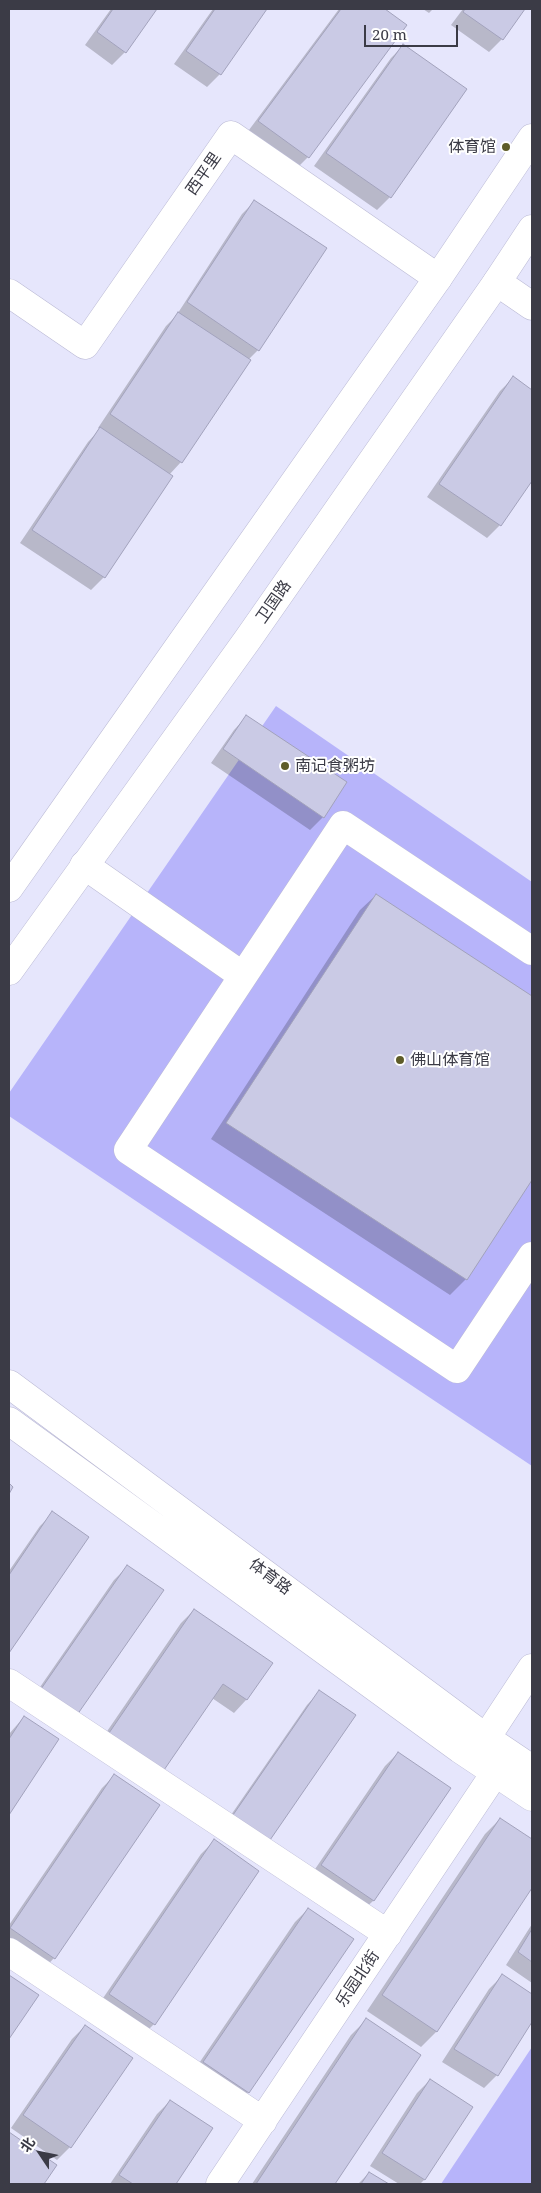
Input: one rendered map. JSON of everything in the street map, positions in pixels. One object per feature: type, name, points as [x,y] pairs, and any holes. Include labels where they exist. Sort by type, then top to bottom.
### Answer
[{"type":"main road","name":"西平里","points":[[9,293],[85,345],[231,135],[438,278]]},
{"type":"main road","points":[[9,888],[438,278],[532,138]]},
{"type":"main road","name":"卫国路","points":[[9,971],[248,639],[532,229]]},
{"type":"main road","points":[[497,282],[532,306]]},
{"type":"main road","points":[[532,951],[343,825],[128,1150],[458,1369],[532,1256]]},
{"type":"main road","points":[[84,865],[243,976]]},
{"type":"main road","name":"体育路","points":[[9,1384],[37,1402],[486,1738],[532,1769]]},
{"type":"main road","name":"体育路","points":[[9,1421],[460,1750],[532,1797]]},
{"type":"main road","points":[[486,1738],[532,1668]]},
{"type":"main road","points":[[9,1683],[388,1934]]},
{"type":"main road","name":"乐园北街","points":[[220,2184],[495,1773]]},
{"type":"main road","points":[[9,1952],[263,2121]]},
{"type":"shaded area","points":[[276,706],[532,882],[532,1466],[9,1116],[9,1093]]},
{"type":"shaded area","points":[[532,2047],[532,2184],[441,2184]]},
{"type":"building","points":[[113,9],[157,9],[126,53],[97,32]]},
{"type":"building","points":[[215,9],[267,9],[221,75],[186,51]]},
{"type":"building","points":[[341,9],[385,9],[407,25],[309,158],[258,121]]},
{"type":"building","points":[[465,9],[525,9],[503,40],[463,12]]},
{"type":"building","points":[[403,44],[467,89],[391,198],[326,153]]},
{"type":"building","points":[[254,200],[327,248],[259,351],[187,302]]},
{"type":"building","points":[[178,312],[251,360],[182,463],[110,414]]},
{"type":"building","points":[[513,376],[532,390],[532,481],[501,526],[439,484]]},
{"type":"building","points":[[100,427],[173,476],[105,578],[32,530]]},
{"type":"building","name":"南记食粥坊","points":[[246,715],[347,782],[324,818],[223,749]]},
{"type":"building","name":"佛山体育馆","points":[[376,894],[532,996],[532,1180],[467,1280],[226,1123]]},
{"type":"building","points":[[9,1483],[13,1487],[9,1494]]},
{"type":"building","points":[[52,1511],[89,1537],[9,1653],[9,1575]]},
{"type":"building","points":[[127,1565],[164,1590],[77,1715],[41,1689]]},
{"type":"building","points":[[194,1609],[273,1663],[247,1700],[223,1684],[164,1770],[109,1733]]},
{"type":"building","points":[[319,1690],[356,1715],[270,1840],[233,1815]]},
{"type":"building","points":[[24,1716],[59,1739],[9,1815],[9,1739]]},
{"type":"building","points":[[398,1752],[451,1788],[374,1901],[321,1865]]},
{"type":"building","points":[[114,1774],[160,1805],[55,1959],[10,1928]]},
{"type":"building","points":[[500,1818],[532,1839],[532,1888],[437,2032],[382,1995]]},
{"type":"building","points":[[214,1839],[259,1871],[155,2025],[109,1994]]},
{"type":"building","points":[[308,1908],[354,1939],[249,2093],[203,2062]]},
{"type":"building","points":[[532,1929],[532,1962],[518,1952]]},
{"type":"building","points":[[502,1974],[532,1994],[532,2022],[498,2076],[454,2049]]},
{"type":"building","points":[[9,1975],[39,1995],[9,2039]]},
{"type":"building","points":[[366,2018],[421,2055],[335,2184],[256,2184]]},
{"type":"building","points":[[85,2025],[133,2058],[71,2148],[23,2115]]},
{"type":"building","points":[[430,2079],[473,2107],[425,2180],[382,2153]]},
{"type":"building","points":[[170,2100],[213,2128],[176,2184],[133,2184],[119,2175]]},
{"type":"building","points":[[9,2132],[57,2165],[44,2184],[9,2184]]},
{"type":"building","points":[[369,2172],[389,2184],[361,2184]]},
{"type":"place","name":"体育馆","points":[[506,147]]},
{"type":"place","name":"南记食粥坊","points":[[285,766]]},
{"type":"place","name":"佛山体育馆","points":[[400,1060]]}]
